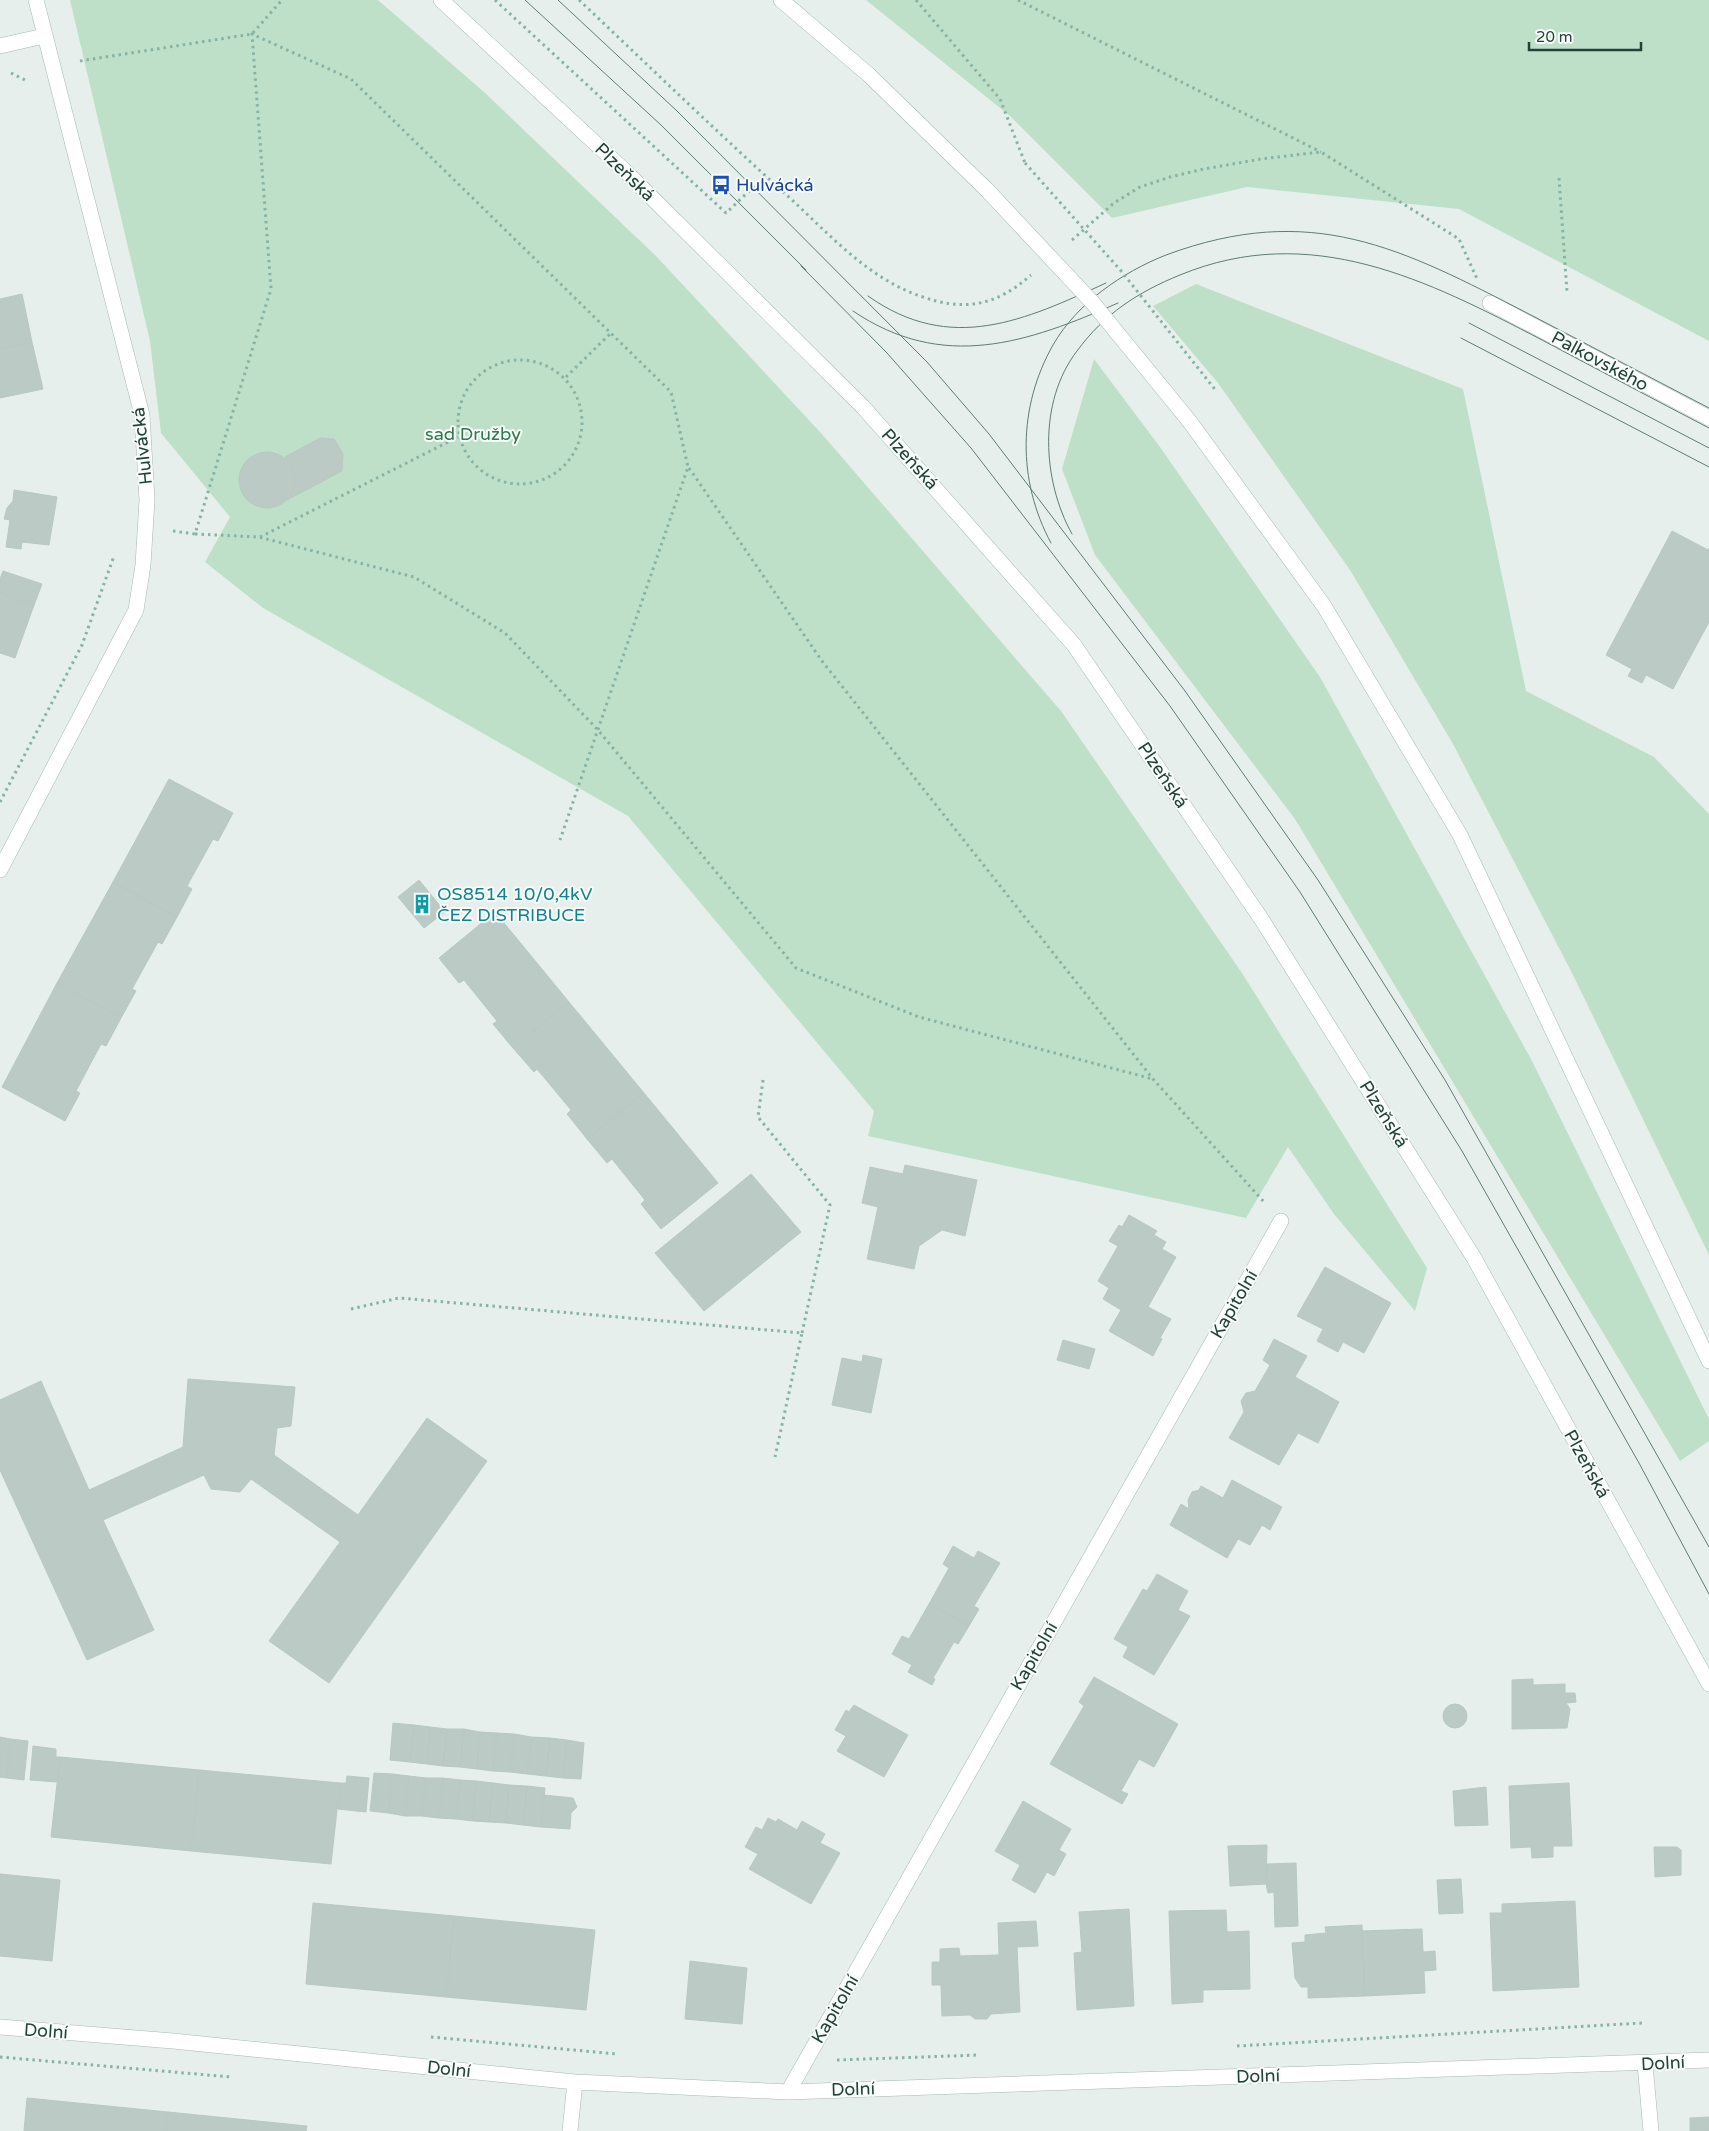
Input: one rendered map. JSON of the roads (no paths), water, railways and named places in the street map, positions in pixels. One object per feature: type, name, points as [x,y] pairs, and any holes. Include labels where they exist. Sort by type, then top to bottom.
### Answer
[{"type":"street","name":"Hulvácká","points":[[0,870],[136,610],[147,500],[142,415],[36,0]]},
{"type":"street","name":"Plzeňská","points":[[441,0],[623,169],[863,407],[1074,644],[1262,920],[1474,1258],[1709,1684]]},
{"type":"street","points":[[781,0],[868,74],[988,190],[1092,302],[1190,422],[1324,606],[1460,835],[1709,1361]]},
{"type":"street","points":[[0,46],[44,36]]},
{"type":"street","name":"Palkovského","points":[[1490,304],[1709,418]]},
{"type":"street","name":"Kapitolní","points":[[788,2092],[1281,1221]]},
{"type":"street","name":"Dolní","points":[[0,2027],[173,2041],[575,2082],[788,2092],[1645,2064],[1709,2060]]},
{"type":"street","points":[[1645,2064],[1651,2131]]},
{"type":"street","points":[[570,2131],[575,2082]]},
{"type":"tram line","points":[[525,0],[661,125],[806,270]]},
{"type":"tram line","points":[[558,0],[677,111],[927,362],[989,434],[1185,691],[1318,880],[1445,1080],[1709,1547]]},
{"type":"tram line","points":[[1051,543],[1040,519],[1032,494],[1027,469],[1026,444],[1028,418],[1033,393],[1041,369],[1053,345],[1075,316],[1102,291],[1118,280],[1166,255],[1218,239],[1266,232],[1311,233],[1354,240],[1396,252],[1439,269],[1483,290],[1709,408]]},
{"type":"tram line","points":[[1072,534],[1062,513],[1050,466],[1050,417],[1064,371],[1087,338],[1110,315],[1136,297],[1180,275],[1228,260],[1276,254],[1322,256],[1367,265],[1411,279],[1499,318],[1709,428]]},
{"type":"tram line","points":[[801,266],[887,353],[971,448],[1170,706],[1300,892],[1462,1151],[1639,1463],[1709,1594]]},
{"type":"tram line","points":[[868,296],[899,314],[929,324],[958,328],[988,326],[1017,319],[1076,297],[1106,283]]},
{"type":"tram line","points":[[853,311],[886,330],[920,341],[952,346],[985,345],[1018,339],[1051,330],[1118,303]]},
{"type":"tram line","points":[[1469,323],[1709,448]]},
{"type":"tram line","points":[[1461,338],[1709,467]]},
{"type":"place","name":"Hulvácká","points":[[721,185]]},
{"type":"place","name":"OS8514 10/0,4kV ČEZ DISTRIBUCE","points":[[422,904]]},
{"type":"park label","name":"sad Družby","points":[[473,434]]}]
